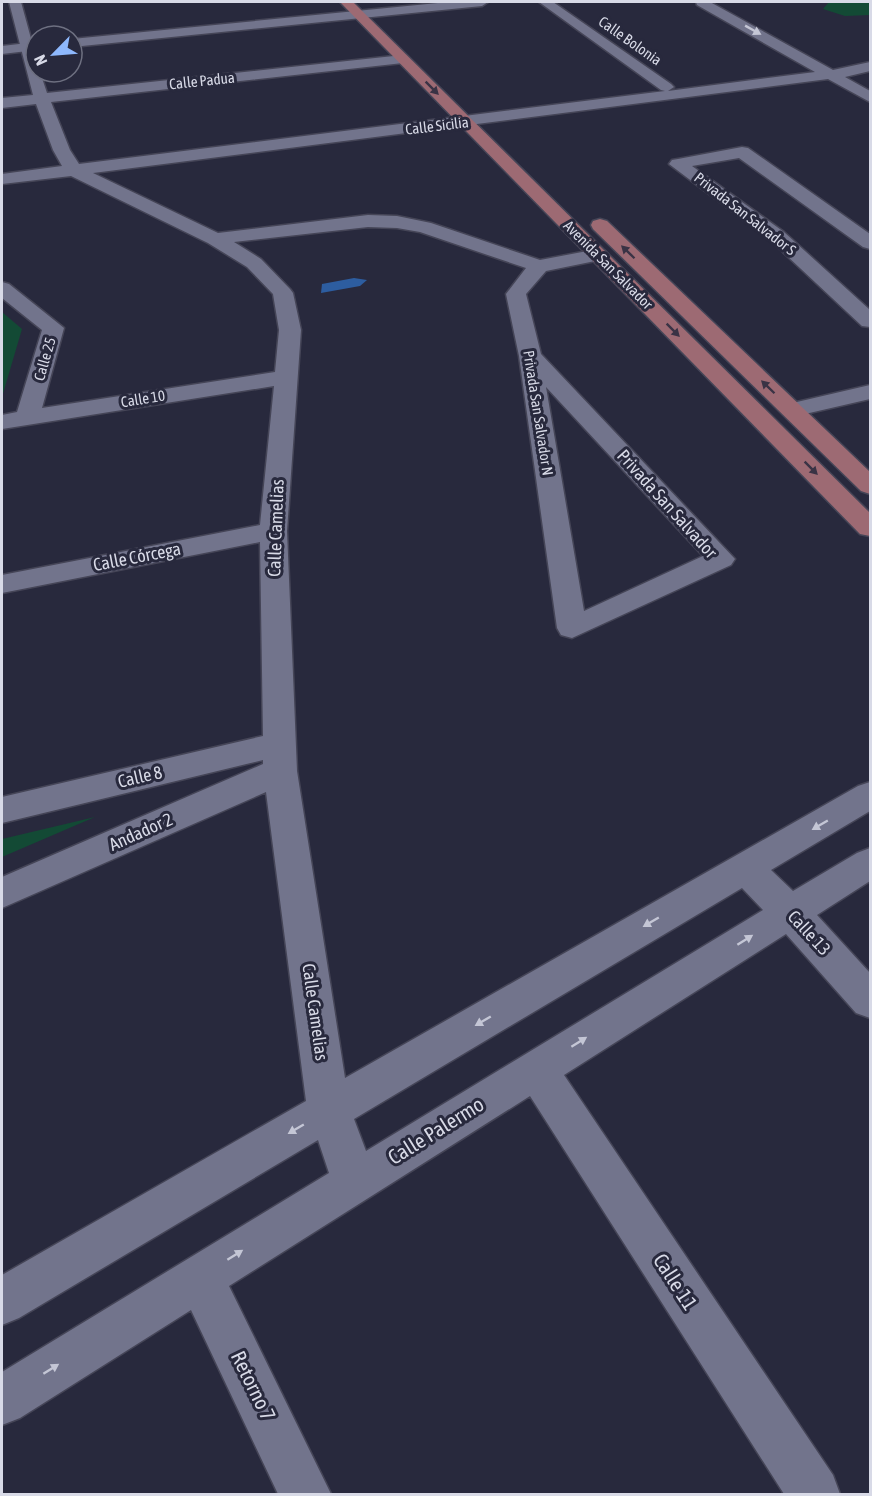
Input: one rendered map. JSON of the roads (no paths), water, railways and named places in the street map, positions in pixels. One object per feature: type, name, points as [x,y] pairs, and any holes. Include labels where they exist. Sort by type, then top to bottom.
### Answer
[{"type":"main road","name":"Avenida San Salvador","points":[[363,7],[403,58],[507,135]]},
{"type":"main road","name":"Avenida San Salvador","points":[[363,7],[472,110],[598,255],[870,528]]},
{"type":"main road","name":"Avenida San Salvador","points":[[585,210],[870,486]]},
{"type":"street","points":[[15,2],[24,27]]},
{"type":"street","points":[[84,35],[420,2]]},
{"type":"street","points":[[84,42],[363,7],[482,2]]},
{"type":"street","name":"Calle Bolonia","points":[[545,2],[666,87]]},
{"type":"street","points":[[702,2],[850,68],[870,97]]},
{"type":"street","points":[[726,2],[796,38]]},
{"type":"street","points":[[2,43],[24,43]]},
{"type":"street","points":[[2,50],[24,44]]},
{"type":"street","name":"Calle Padua","points":[[2,103],[403,58]]},
{"type":"street","name":"Calle Sicilia","points":[[2,179],[70,166],[472,110],[850,68]]},
{"type":"street","name":"Calle Sicilia","points":[[472,110],[850,68]]},
{"type":"street","points":[[37,84],[40,98],[70,166]]},
{"type":"street","name":"Privada San Salvador S","points":[[843,225],[742,153],[678,164],[777,236],[870,321]]},
{"type":"street","name":"Calle Sicilia","points":[[2,168],[70,166]]},
{"type":"street","name":"Calle Camelias","points":[[70,166],[215,239],[254,263],[283,292],[290,330],[273,531],[279,758],[329,1110],[355,1182]]},
{"type":"street","points":[[215,239],[368,221],[397,222],[424,227],[539,266],[598,255]]},
{"type":"street","points":[[821,228],[843,225],[870,243]]},
{"type":"street","points":[[777,236],[799,232]]},
{"type":"street","name":"Privada San Salvador N","points":[[539,266],[516,294],[530,356],[572,628]]},
{"type":"street","name":"Calle 25","points":[[2,288],[53,328],[28,417]]},
{"type":"street","name":"Privada San Salvador","points":[[530,356],[721,559],[572,628]]},
{"type":"street","name":"Calle 10","points":[[2,422],[285,377]]},
{"type":"street","points":[[792,410],[870,392]]},
{"type":"street","name":"Calle Córcega","points":[[2,584],[273,531]]},
{"type":"street","name":"Calle 8","points":[[2,810],[279,758]]},
{"type":"street","name":"Andador 2","points":[[2,893],[279,758]]},
{"type":"street","points":[[2,1301],[870,795]]},
{"type":"street","name":"Calle Palermo","points":[[2,1400],[870,863]]},
{"type":"street","name":"Calle 13","points":[[745,868],[790,912],[870,1000]]},
{"type":"street","name":"Calle 11","points":[[536,1070],[814,1494]]},
{"type":"street","name":"Retorno 7","points":[[200,1277],[305,1494]]},
{"type":"water","points":[[354,278],[367,280],[360,286],[321,293],[322,284]]}]
